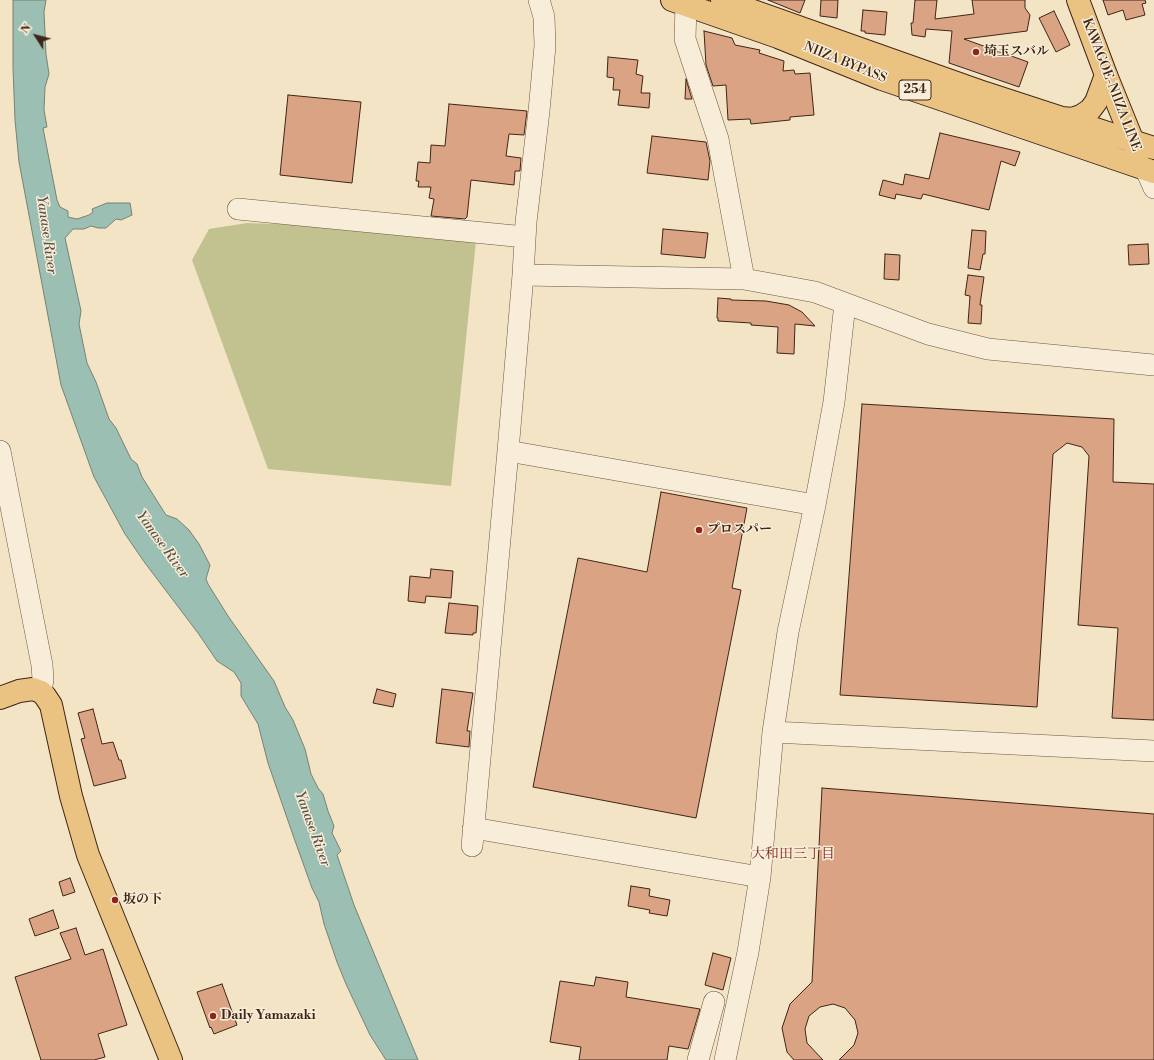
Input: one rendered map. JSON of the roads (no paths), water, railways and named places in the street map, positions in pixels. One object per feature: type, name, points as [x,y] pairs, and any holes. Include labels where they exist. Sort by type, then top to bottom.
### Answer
[{"type":"main road","name":"NIIZA BYPASS","points":[[722,0],[1057,117],[1154,148]]},
{"type":"main road","name":"KAWAGOE-NIIZA LINE","points":[[1078,0],[1132,142],[1151,177]]},
{"type":"main road","name":"NIIZA BYPASS","points":[[679,2],[778,37],[882,78],[1151,177]]},
{"type":"main road","points":[[1057,117],[1072,119],[1081,116],[1090,110],[1096,102],[1106,75]]},
{"type":"main road","points":[[0,698],[33,689],[41,692],[48,700],[53,711],[71,796],[88,855],[171,1060]]},
{"type":"street","points":[[539,0],[544,17],[545,46],[540,111],[525,238],[508,450],[472,838],[493,832],[760,877]]},
{"type":"street","points":[[679,2],[686,39],[718,139],[744,279]]},
{"type":"street","points":[[238,209],[525,238]]},
{"type":"street","points":[[523,274],[744,279],[815,292],[928,334],[988,349],[1154,365]]},
{"type":"street","points":[[725,1060],[748,952],[760,877],[773,732],[788,632],[815,505],[834,402],[845,304]]},
{"type":"street","points":[[508,450],[815,505]]},
{"type":"street","points":[[0,454],[42,665],[43,679],[41,692]]},
{"type":"street","points":[[773,732],[1154,751]]},
{"type":"street","points":[[698,1060],[714,1002]]},
{"type":"water","name":"Yanase River","points":[[13,0],[46,0],[44,12],[46,54],[49,74],[45,87],[44,110],[47,127],[43,128],[57,200],[60,207],[68,211],[68,217],[77,219],[89,215],[93,212],[92,209],[107,203],[130,203],[132,215],[121,220],[116,219],[106,228],[91,226],[84,229],[73,229],[65,238],[81,311],[79,324],[87,363],[96,382],[109,419],[116,428],[131,459],[137,464],[142,477],[166,515],[177,519],[189,530],[199,544],[210,565],[206,579],[208,584],[228,616],[274,681],[285,707],[293,720],[305,749],[311,774],[318,788],[323,794],[334,826],[332,833],[341,851],[337,855],[354,905],[418,1060],[386,1060],[370,1035],[337,962],[324,924],[319,902],[312,888],[268,763],[258,724],[241,696],[241,683],[234,672],[217,661],[198,633],[145,563],[125,534],[94,477],[61,385],[19,162],[15,120],[13,68]]},
{"type":"place","name":"埼玉スバル","points":[[976,52]]},
{"type":"place","name":"プロスパー","points":[[699,530]]},
{"type":"place","name":"坂の下","points":[[115,900]]},
{"type":"place","name":"Daily Yamazaki","points":[[213,1016]]},
{"type":"district","name":"大和田三丁目","points":[[793,855]]}]
